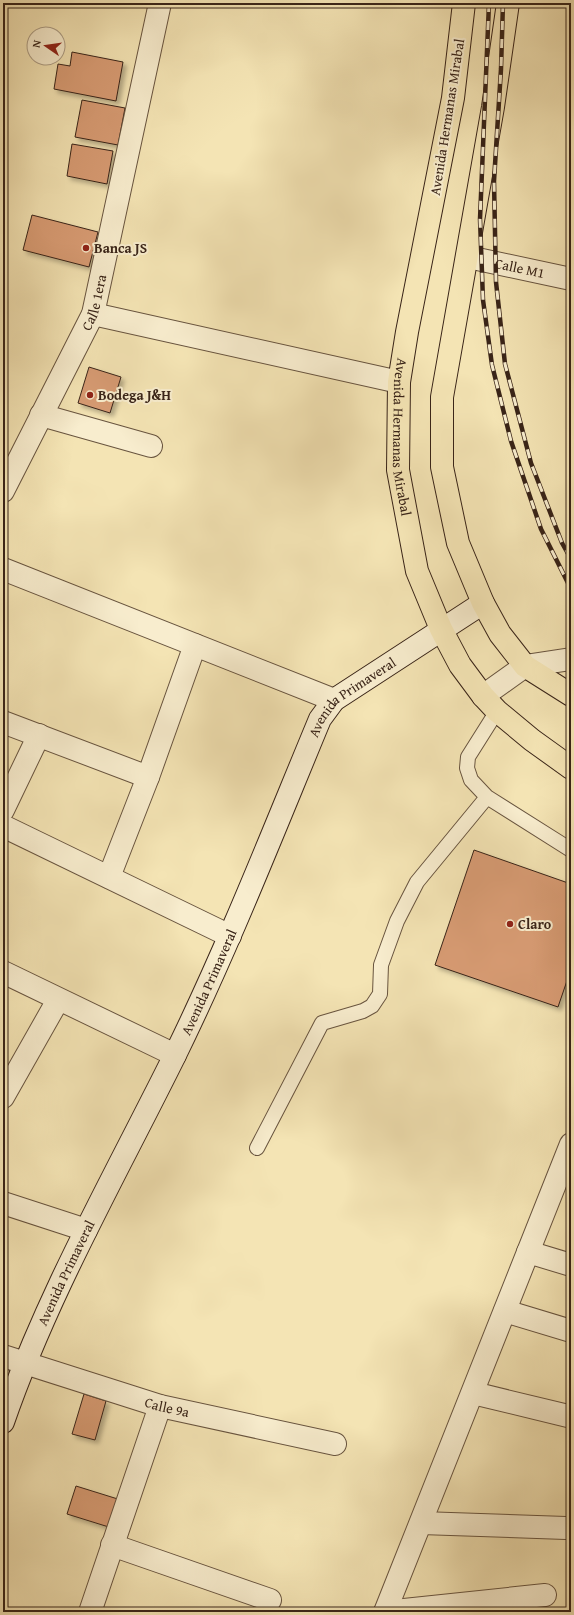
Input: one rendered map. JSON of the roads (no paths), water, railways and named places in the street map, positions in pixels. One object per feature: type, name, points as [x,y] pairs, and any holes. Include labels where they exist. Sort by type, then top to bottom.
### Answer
[{"type":"main road","name":"Avenida Hermanas Mirabal","points":[[464,3],[453,98],[408,332],[400,382],[398,470],[417,571],[441,629],[460,665],[490,704],[532,740],[571,768]]},
{"type":"main road","points":[[508,3],[493,107],[468,257],[442,397],[442,467],[458,542],[483,603],[500,634],[525,666],[571,695]]},
{"type":"street","name":"Calle 1era","points":[[3,491],[93,314],[160,3]]},
{"type":"street","name":"Calle M1","points":[[468,257],[571,279]]},
{"type":"street","points":[[93,314],[400,382]]},
{"type":"street","points":[[42,415],[151,446]]},
{"type":"street","points":[[3,569],[334,700]]},
{"type":"street","name":"Avenida Primaveral","points":[[3,1422],[24,1364],[67,1269],[175,1055],[230,936],[320,719],[334,700],[483,603]]},
{"type":"street","points":[[109,877],[148,777],[195,645]]},
{"type":"street","points":[[490,704],[525,666],[571,659]]},
{"type":"street","points":[[3,722],[148,777]]},
{"type":"street","points":[[3,810],[39,735]]},
{"type":"street","points":[[3,826],[230,936]]},
{"type":"street","points":[[3,972],[58,1000],[175,1055]]},
{"type":"street","points":[[3,1097],[58,1000]]},
{"type":"street","points":[[545,1595],[385,1612],[571,1144]]},
{"type":"street","points":[[3,1204],[86,1230]]},
{"type":"street","points":[[528,1252],[571,1265]]},
{"type":"street","points":[[505,1311],[571,1331]]},
{"type":"street","name":"Calle 9a","points":[[3,1356],[24,1364],[160,1406],[335,1444]]},
{"type":"street","points":[[473,1393],[568,1416]]},
{"type":"street","points":[[90,1612],[160,1406]]},
{"type":"street","points":[[421,1523],[566,1528]]},
{"type":"street","points":[[112,1545],[270,1600]]},
{"type":"lane","points":[[490,704],[468,757],[467,768],[471,780],[487,797],[571,850]]},
{"type":"lane","points":[[257,1148],[322,1023],[363,1011],[372,1006],[380,994],[381,965],[396,921],[417,882],[487,797]]},
{"type":"railway","points":[[489,3],[480,219],[483,300],[492,365],[511,441],[541,529],[571,589]]},
{"type":"railway","points":[[503,3],[501,69],[494,181],[496,282],[505,364],[531,463],[562,543],[571,559]]},
{"type":"place","name":"Banca JS","points":[[86,248]]},
{"type":"place","name":"Bodega J&H","points":[[90,395]]},
{"type":"place","name":"Claro","points":[[510,924]]}]
